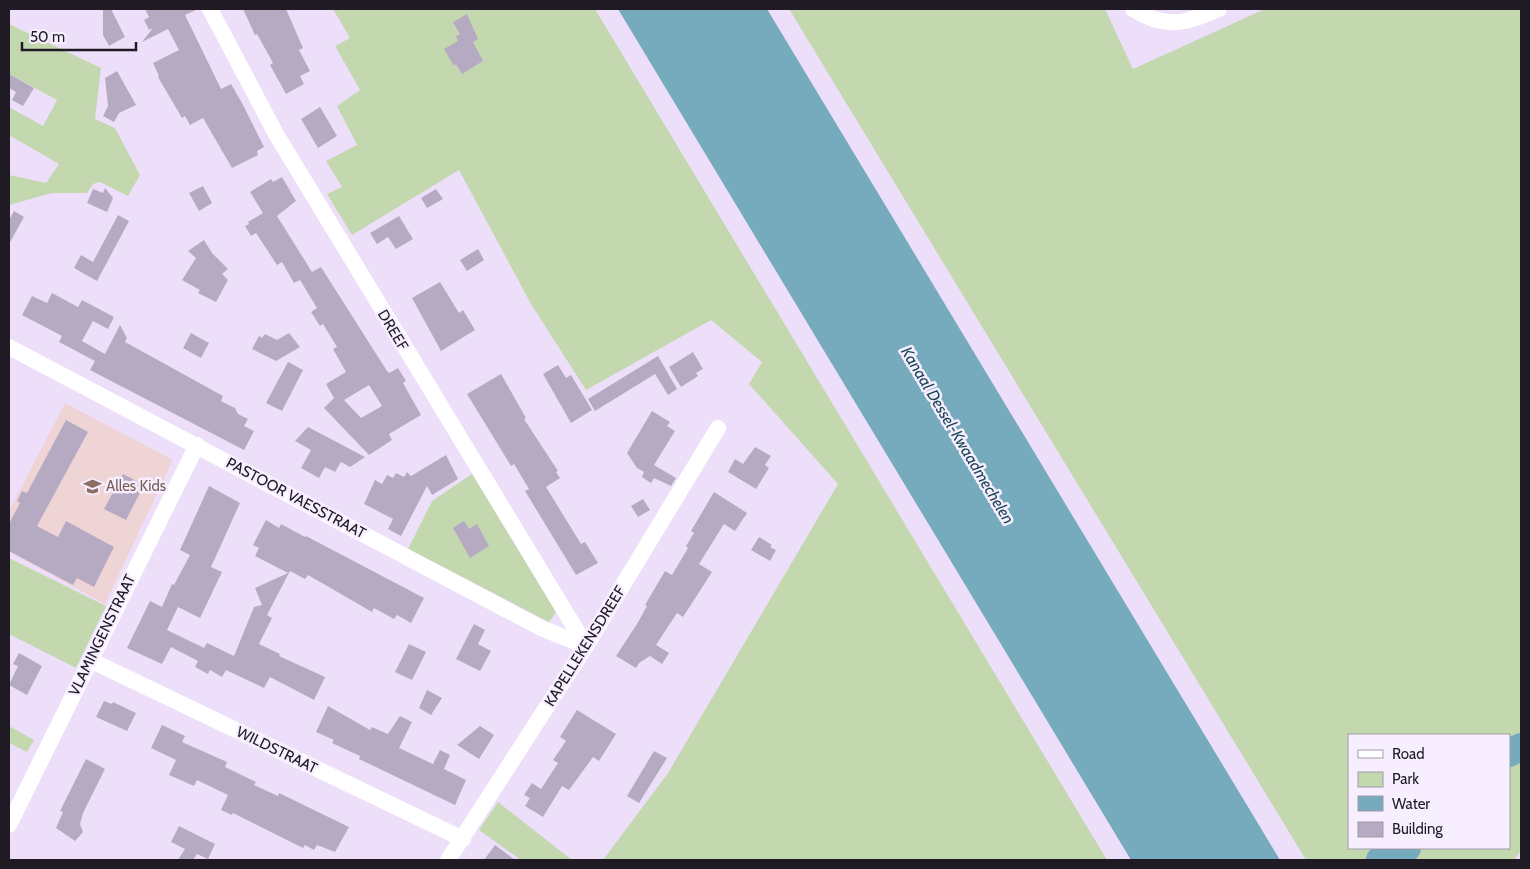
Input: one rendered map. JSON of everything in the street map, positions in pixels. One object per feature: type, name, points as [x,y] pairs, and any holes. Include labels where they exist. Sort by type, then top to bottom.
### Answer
[{"type":"street","name":"DREEF","points":[[210,9],[276,134],[586,646]]},
{"type":"street","points":[[1133,9],[1145,16],[1165,22],[1191,22],[1219,9]]},
{"type":"street","name":"PASTOOR VAESSTRAAT","points":[[9,347],[541,628],[586,646]]},
{"type":"street","name":"KAPELLEKENSDREEF","points":[[448,860],[586,646],[718,428]]},
{"type":"street","name":"VLAMINGENSTRAAT","points":[[9,826],[197,445]]},
{"type":"street","name":"WILDSTRAAT","points":[[90,660],[463,839]]},
{"type":"shaded area","name":"Alles Kids","points":[[65,403],[173,460],[105,604],[9,552],[9,511]]},
{"type":"green space","points":[[333,9],[595,9],[1107,860],[603,860],[668,773],[838,484],[749,384],[762,362],[711,320],[586,390],[531,304],[459,170],[352,235],[327,194],[342,187],[326,161],[357,145],[337,106],[360,90],[335,46],[350,38]]},
{"type":"green space","points":[[789,9],[1105,9],[1133,69],[1265,9],[1521,9],[1521,851],[1514,860],[1306,860]]},
{"type":"green space","points":[[9,24],[101,68],[95,119],[115,128],[140,175],[128,196],[100,182],[93,184],[87,193],[52,193],[9,205],[9,175],[46,183],[59,164],[9,135],[9,107],[43,126],[57,100],[9,74]]},
{"type":"green space","points":[[472,474],[556,612],[549,622],[408,549],[432,501]]},
{"type":"green space","points":[[9,558],[106,606],[76,668],[9,634]]},
{"type":"green space","points":[[9,726],[34,740],[27,752],[9,743]]},
{"type":"green space","points":[[498,802],[572,860],[521,860],[479,830]]},
{"type":"water","name":"Kanaal Dessel-Kwaadmechelen","points":[[618,9],[767,9],[1280,860],[1131,860]]},
{"type":"building","points":[[103,9],[111,9],[125,37],[109,46],[103,35]]},
{"type":"building","points":[[145,9],[198,9],[185,15],[221,89],[231,84],[242,103],[264,147],[257,151],[258,155],[232,168],[203,118],[190,125],[185,116],[182,118],[158,77],[153,63],[179,50],[168,29],[142,42],[153,28],[149,30],[144,20],[149,17]]},
{"type":"building","points":[[243,9],[286,9],[303,48],[299,50],[310,71],[300,76],[304,84],[286,94],[270,65],[273,63],[257,34],[255,35]]},
{"type":"building","points":[[467,14],[478,39],[473,42],[483,61],[462,74],[456,64],[454,66],[444,49],[458,41],[456,36],[460,34],[453,22]]},
{"type":"building","points":[[117,71],[136,105],[119,113],[114,122],[103,116],[108,106],[105,78]]},
{"type":"building","points":[[9,74],[34,88],[23,106],[12,100],[16,92],[9,88]]},
{"type":"building","points":[[320,107],[337,136],[318,148],[301,119]]},
{"type":"building","points":[[282,177],[296,201],[277,216],[312,272],[321,267],[387,371],[389,373],[398,368],[406,381],[403,383],[421,415],[389,434],[392,440],[369,455],[324,408],[334,398],[326,384],[346,372],[333,349],[337,347],[323,324],[320,326],[311,312],[317,308],[300,280],[294,283],[282,262],[277,265],[256,233],[251,236],[245,226],[263,213],[250,192],[271,179],[273,182]],"holes":[[[369,385],[382,406],[361,418],[344,400]]]},
{"type":"building","points":[[203,186],[212,203],[199,211],[189,193]]},
{"type":"building","points":[[105,188],[113,198],[107,212],[87,203],[93,189],[103,193]]},
{"type":"building","points":[[436,189],[443,199],[427,208],[421,198]]},
{"type":"building","points":[[14,211],[24,217],[9,244],[9,220]]},
{"type":"building","points":[[118,215],[129,221],[97,281],[74,268],[81,255],[93,262]]},
{"type":"building","points":[[399,216],[413,239],[396,249],[388,237],[377,244],[370,233]]},
{"type":"building","points":[[204,240],[212,253],[228,269],[222,274],[228,280],[216,302],[198,293],[200,290],[182,280],[196,258],[188,251]]},
{"type":"building","points":[[478,249],[484,260],[467,271],[460,260]]},
{"type":"building","points":[[440,282],[459,313],[463,310],[475,330],[441,351],[412,298]]},
{"type":"building","points":[[52,293],[78,307],[82,300],[114,317],[108,329],[93,321],[82,341],[105,354],[120,325],[127,338],[125,342],[223,396],[221,401],[235,408],[238,414],[248,419],[244,426],[254,431],[244,450],[90,370],[95,361],[59,342],[62,336],[22,315],[32,296],[47,303]]},
{"type":"building","points":[[191,333],[209,343],[201,358],[183,348]]},
{"type":"building","points":[[289,333],[300,347],[276,361],[252,349],[259,336],[262,338],[265,334],[277,340]]},
{"type":"building","points":[[693,352],[703,369],[696,373],[698,376],[681,387],[669,367]]},
{"type":"building","points":[[658,356],[677,389],[668,395],[655,374],[595,411],[588,399]]},
{"type":"building","points":[[288,362],[303,370],[282,411],[266,403]]},
{"type":"building","points":[[558,365],[566,378],[571,375],[592,410],[571,423],[543,374]]},
{"type":"building","points":[[501,374],[526,418],[524,419],[558,471],[556,472],[560,478],[546,487],[581,544],[585,542],[598,563],[576,575],[525,491],[529,489],[514,464],[511,466],[467,394]]},
{"type":"building","points":[[652,411],[670,422],[667,426],[675,431],[654,465],[676,478],[671,486],[654,478],[651,483],[642,477],[644,472],[637,468],[627,453]]},
{"type":"building","points":[[66,420],[88,432],[37,526],[58,537],[66,521],[114,547],[94,587],[77,578],[73,585],[9,551],[9,524],[20,503],[17,501],[22,491],[27,493]]},
{"type":"building","points":[[308,427],[365,457],[350,467],[341,462],[335,472],[325,467],[319,478],[301,468],[311,450],[295,441]]},
{"type":"building","points":[[755,447],[771,456],[765,465],[769,468],[756,489],[728,472],[735,459],[743,464]]},
{"type":"building","points":[[446,455],[458,479],[432,495],[427,486],[401,536],[388,529],[393,519],[364,504],[375,480],[382,484],[387,475],[393,478],[396,473],[404,477],[407,472],[411,476]]},
{"type":"building","points":[[123,474],[144,485],[126,520],[104,509]]},
{"type":"building","points":[[209,486],[240,503],[211,567],[222,572],[200,618],[178,607],[167,630],[204,648],[207,643],[234,656],[254,607],[262,605],[255,588],[288,573],[255,556],[259,548],[253,545],[266,520],[279,528],[281,524],[306,536],[424,598],[411,623],[397,615],[394,619],[374,608],[372,612],[308,575],[305,579],[290,571],[267,615],[272,618],[259,644],[280,654],[279,656],[325,677],[314,700],[270,677],[264,688],[226,670],[222,677],[210,670],[208,674],[195,667],[198,661],[171,647],[162,664],[127,648],[150,601],[162,607],[172,584],[174,585],[190,555],[180,550]]},
{"type":"building","points":[[714,492],[747,513],[735,531],[724,524],[699,564],[712,572],[683,617],[677,613],[656,645],[669,653],[662,664],[650,656],[639,663],[636,668],[616,656],[637,624],[647,606],[645,605],[665,571],[672,575],[688,548],[686,546],[694,533],[691,531]]},
{"type":"building","points":[[643,499],[650,510],[638,517],[631,506]]},
{"type":"building","points":[[464,521],[469,529],[477,524],[489,546],[470,558],[453,528]]},
{"type":"building","points":[[759,537],[772,545],[770,547],[776,550],[770,561],[751,550]]},
{"type":"building","points":[[474,624],[485,630],[478,644],[491,651],[480,671],[456,659]]},
{"type":"building","points":[[409,644],[426,652],[412,680],[395,672]]},
{"type":"building","points":[[19,653],[42,666],[27,695],[9,685],[18,666],[13,664]]},
{"type":"building","points":[[427,690],[442,698],[431,715],[419,708]]},
{"type":"building","points":[[104,701],[112,704],[113,702],[136,713],[127,731],[96,717]]},
{"type":"building","points":[[328,706],[370,730],[372,727],[388,734],[400,716],[412,722],[399,748],[433,764],[440,750],[450,755],[444,769],[466,780],[455,805],[359,759],[360,756],[332,743],[334,740],[316,732]]},
{"type":"building","points":[[577,710],[616,734],[599,761],[593,757],[569,790],[562,786],[543,817],[525,806],[530,798],[524,795],[532,783],[541,789],[558,763],[553,760],[566,741],[560,737]]},
{"type":"building","points":[[162,725],[185,736],[182,742],[227,762],[225,767],[256,782],[254,785],[278,796],[279,793],[349,827],[335,852],[317,845],[314,850],[305,845],[303,848],[233,813],[232,815],[221,810],[228,795],[197,780],[194,786],[169,775],[176,760],[151,748]]},
{"type":"building","points":[[480,726],[494,735],[479,759],[457,745]]},
{"type":"building","points":[[654,751],[667,758],[639,803],[627,796]]},
{"type":"building","points":[[86,759],[105,769],[83,813],[80,824],[83,832],[75,841],[56,828],[63,812],[60,811]]},
{"type":"building","points":[[179,826],[215,844],[208,859],[197,854],[193,860],[178,860],[185,849],[171,842]]},
{"type":"building","points":[[495,845],[515,860],[484,860]]},
{"type":"waterway","points":[[1510,752],[1521,747]]},
{"type":"waterway","points":[[1380,860],[1405,849]]},
{"type":"place","name":"Alles Kids","points":[[92,486]]}]
